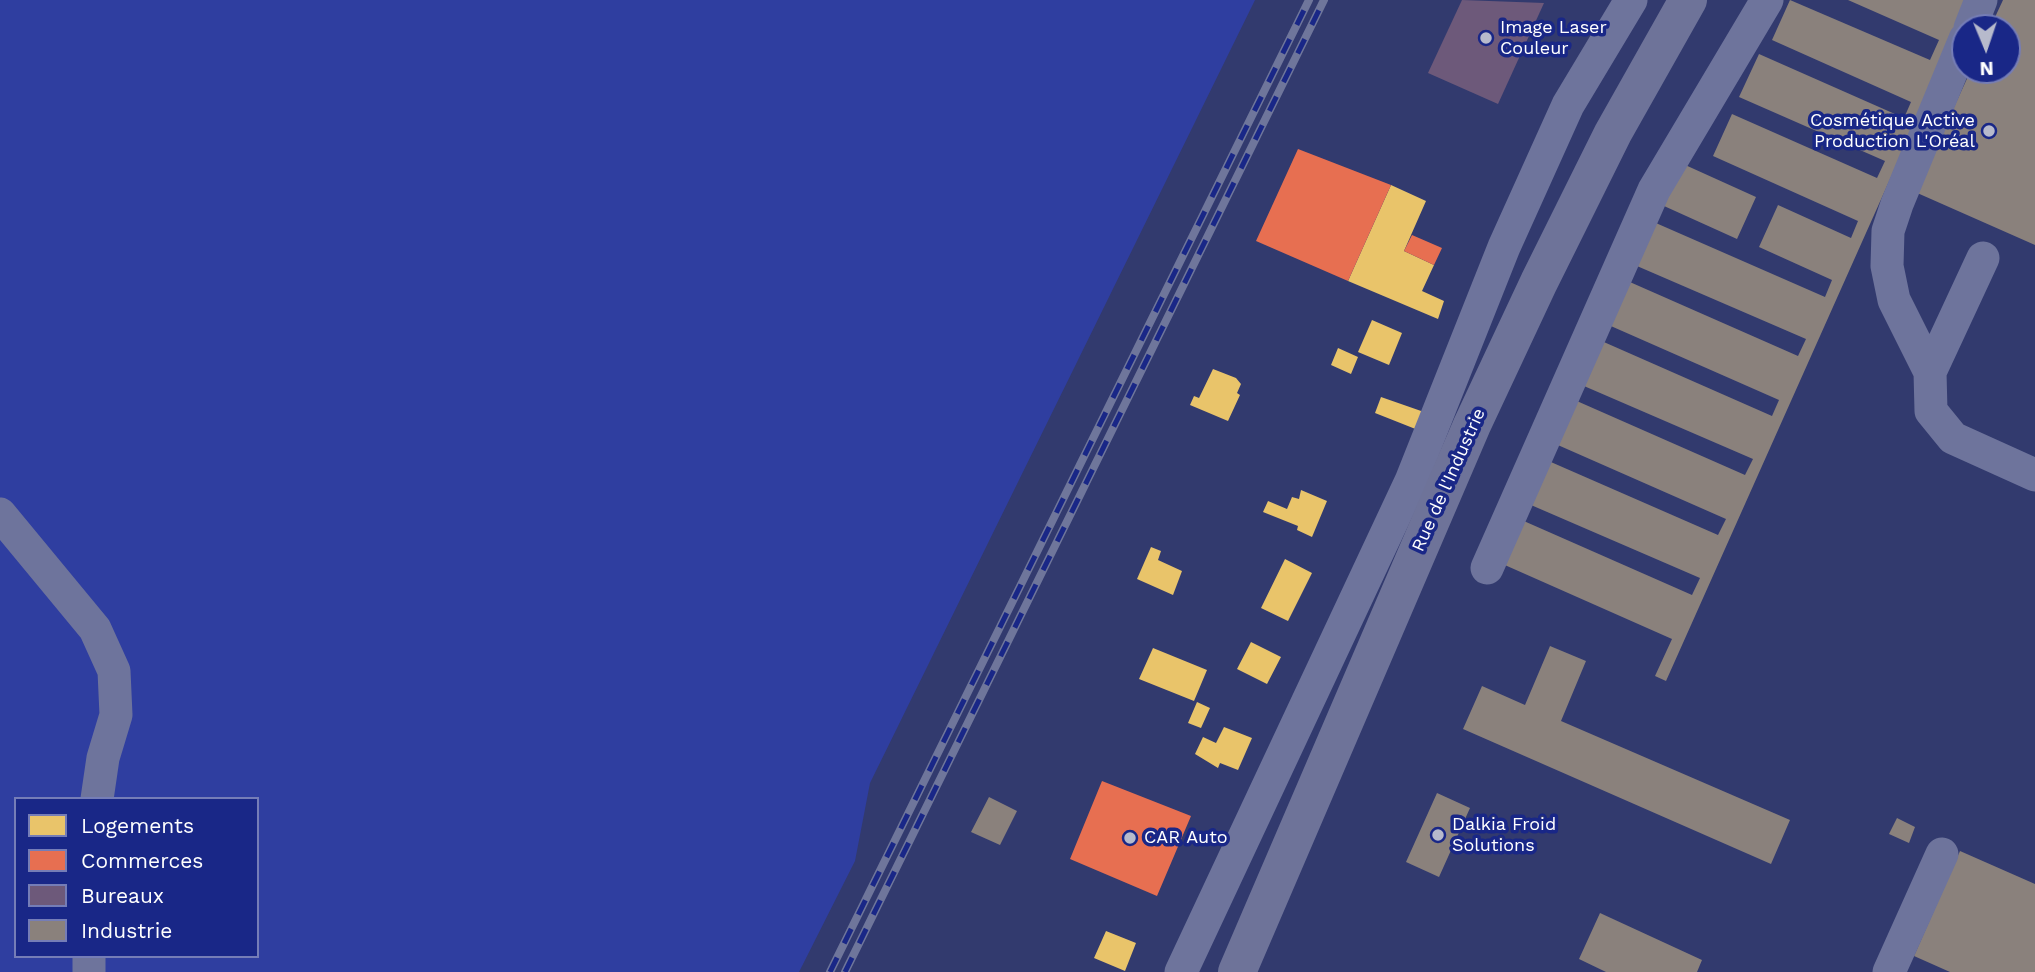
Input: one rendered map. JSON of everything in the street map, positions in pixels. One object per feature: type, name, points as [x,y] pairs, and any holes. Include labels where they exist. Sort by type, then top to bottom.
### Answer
[{"type":"main road","name":"Rue de l'Industrie","points":[[1237,972],[1467,438],[1533,294],[1613,133],[1688,0]]},
{"type":"street","name":"Rue de l'Industrie","points":[[1181,972],[1411,481],[1504,247],[1568,104],[1631,0]]},
{"type":"street","points":[[1487,568],[1654,190],[1768,0]]},
{"type":"street","points":[[1951,74],[1888,231],[1886,266],[1894,300],[1930,372],[1931,411],[1953,438],[2035,475]]},
{"type":"street","points":[[1930,372],[1983,258]]},
{"type":"street","points":[[0,514],[95,629],[114,671],[116,715],[103,758],[97,797]]},
{"type":"street","points":[[1894,971],[1941,854]]},
{"type":"shaded area","points":[[0,0],[1255,0],[870,783],[855,861],[799,972],[0,972]]},
{"type":"building: Logements","points":[[1391,185],[1426,201],[1404,251],[1434,265],[1422,291],[1444,301],[1438,319],[1348,281]]},
{"type":"building: Logements","points":[[1372,320],[1402,333],[1389,365],[1358,352]]},
{"type":"building: Logements","points":[[1338,348],[1358,357],[1351,374],[1331,365]]},
{"type":"building: Logements","points":[[1213,369],[1236,378],[1241,384],[1237,393],[1240,395],[1228,421],[1190,405],[1194,396],[1199,398]]},
{"type":"building: Logements","points":[[1381,397],[1424,412],[1418,430],[1375,413]]},
{"type":"building: Logements","points":[[1301,490],[1327,501],[1312,537],[1297,530],[1298,526],[1263,512],[1268,501],[1287,509],[1292,497],[1299,499]]},
{"type":"building: Logements","points":[[1151,547],[1161,551],[1158,560],[1182,571],[1173,595],[1137,579]]},
{"type":"building: Logements","points":[[1285,559],[1312,573],[1288,621],[1261,608]]},
{"type":"building: Logements","points":[[1251,642],[1281,657],[1267,684],[1237,669]]},
{"type":"building: Logements","points":[[1153,648],[1207,670],[1194,701],[1139,679]]},
{"type":"building: Logements","points":[[1197,702],[1210,708],[1201,728],[1188,723]]},
{"type":"building: Logements","points":[[1224,727],[1252,738],[1238,770],[1220,763],[1218,768],[1195,754],[1203,737],[1216,743]]},
{"type":"building: Logements","points":[[1106,931],[1136,943],[1125,971],[1094,958]]},
{"type":"building: Commerces","points":[[1298,149],[1391,185],[1348,281],[1256,241]]},
{"type":"building: Commerces","points":[[1412,235],[1442,248],[1434,265],[1404,251]]},
{"type":"building: Commerces","name":"CAR Auto","points":[[1102,781],[1191,816],[1157,896],[1070,859]]},
{"type":"building: Bureaux","name":"Image Laser Couleur","points":[[1462,0],[1544,3],[1498,104],[1428,73]]},
{"type":"building: Industrie","points":[[1790,0],[1930,60],[1939,40],[1848,0],[1970,0],[1964,14],[1951,14],[1951,43],[1666,681],[1655,676],[1672,639],[1498,562],[1517,518],[1692,595],[1700,578],[1524,502],[1544,459],[1718,535],[1726,519],[1551,442],[1570,398],[1745,475],[1753,459],[1577,383],[1597,339],[1772,416],[1779,400],[1604,323],[1623,279],[1798,356],[1806,339],[1630,263],[1649,220],[1825,297],[1832,280],[1759,247],[1778,205],[1851,238],[1858,221],[1713,156],[1732,114],[1877,178],[1885,161],[1739,97],[1759,54],[1904,118],[1911,102],[1772,40]]},
{"type":"building: Industrie","name":"Cosmétique Active Production L'Oréal","points":[[2003,0],[2035,0],[2035,245],[1915,192],[1965,84],[2021,84],[2021,14],[1996,14]]},
{"type":"building: Industrie","points":[[1683,164],[1756,197],[1737,239],[1664,206]]},
{"type":"building: Industrie","points":[[1550,646],[1586,661],[1561,721],[1790,820],[1771,864],[1463,729],[1482,686],[1525,705]]},
{"type":"building: Industrie","name":"Dalkia Froid Solutions","points":[[1437,793],[1470,808],[1439,877],[1406,862]]},
{"type":"building: Industrie","points":[[989,797],[1017,811],[1000,845],[971,832]]},
{"type":"building: Industrie","points":[[1897,818],[1915,827],[1909,843],[1889,834]]},
{"type":"building: Industrie","points":[[1960,851],[2035,884],[2035,972],[1950,972],[1914,956]]},
{"type":"building: Industrie","points":[[1600,913],[1702,960],[1697,972],[1606,972],[1579,959]]},
{"type":"railway","points":[[830,972],[1309,0]]},
{"type":"railway","points":[[845,972],[1324,0]]},
{"type":"place","name":"Image Laser Couleur","points":[[1486,38]]},
{"type":"place","name":"Cosmétique Active Production L'Oréal","points":[[1989,131]]},
{"type":"place","name":"Dalkia Froid Solutions","points":[[1438,835]]},
{"type":"place","name":"CAR Auto","points":[[1130,838]]}]
